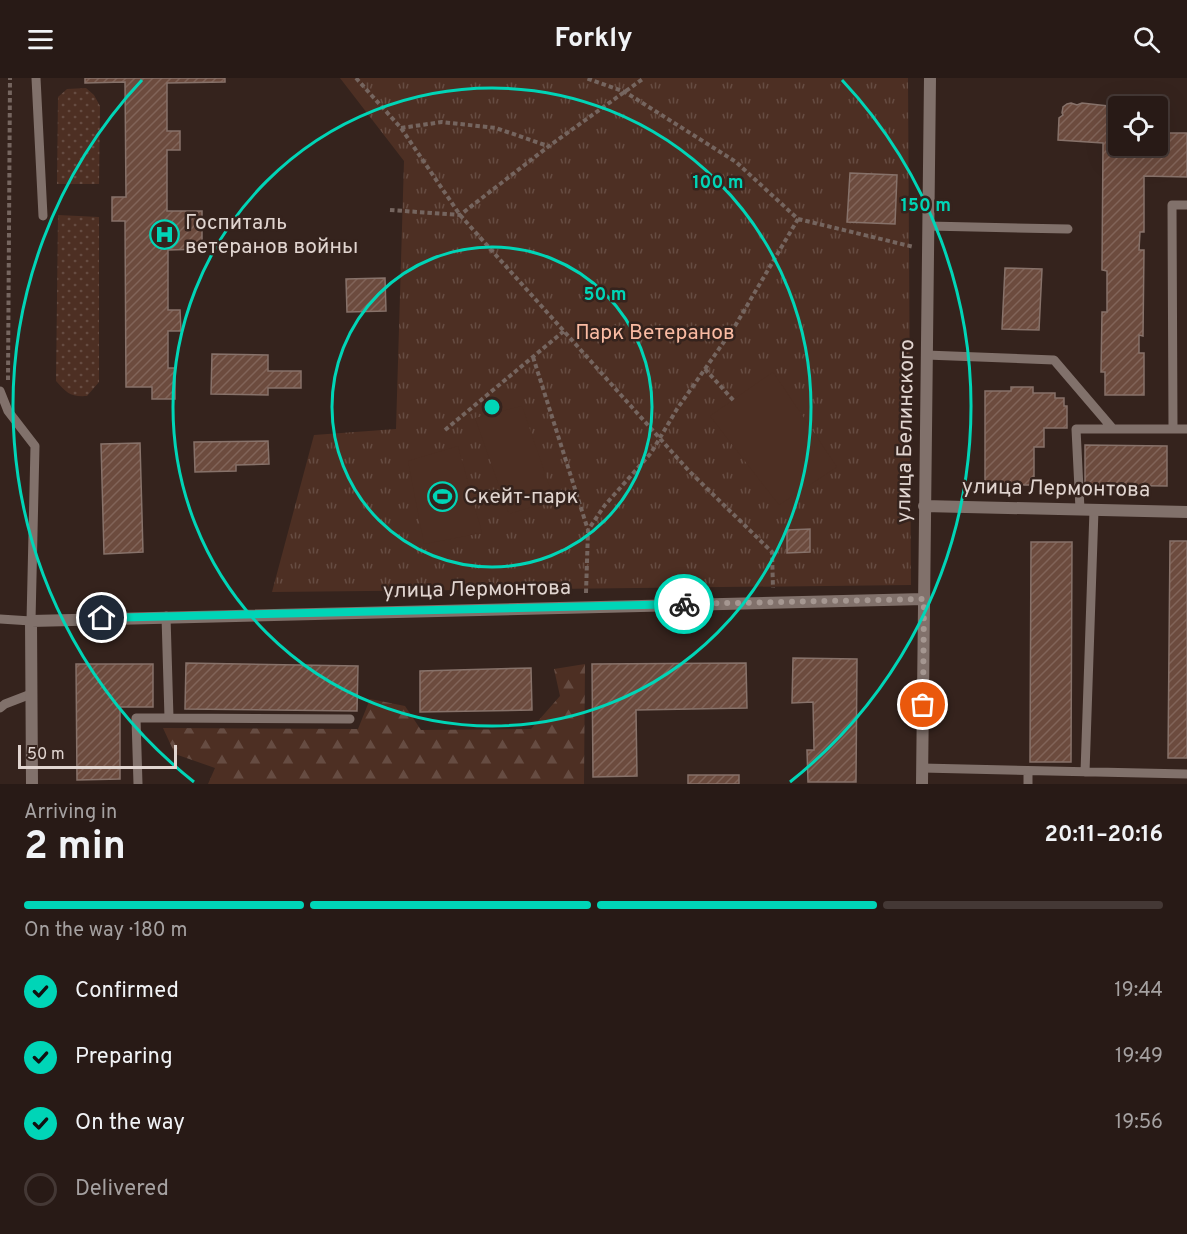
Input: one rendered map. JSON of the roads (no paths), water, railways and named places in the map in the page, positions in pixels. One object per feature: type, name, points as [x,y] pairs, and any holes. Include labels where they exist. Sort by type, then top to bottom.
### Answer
[{"type":"street","name":"улица Белинского","points":[[922,784],[930,78]]},
{"type":"street","name":"улица Лермонтова","points":[[924,506],[1187,512]]},
{"type":"street","name":"улица Лермонтова","points":[[31,621],[924,599]]},
{"type":"street","points":[[31,621],[32,784]]},
{"type":"lane","points":[[36,78],[43,216]]},
{"type":"lane","points":[[1173,429],[1173,205],[1187,205]]},
{"type":"lane","points":[[928,226],[1068,229]]},
{"type":"lane","points":[[926,355],[1054,360],[1113,429]]},
{"type":"lane","points":[[0,391],[8,411],[35,446],[31,621],[0,619]]},
{"type":"lane","points":[[1080,509],[1076,429],[1187,429]]},
{"type":"lane","points":[[1085,772],[1094,510]]},
{"type":"lane","points":[[166,616],[169,717]]},
{"type":"lane","points":[[0,708],[31,694]]},
{"type":"lane","points":[[138,784],[136,718],[350,719]]},
{"type":"lane","points":[[922,768],[1187,774]]},
{"type":"lane","points":[[1028,771],[1028,784]]},
{"type":"place","name":"Госпиталь ветеранов войны","points":[[164,235]]},
{"type":"place","name":"Скейт-парк","points":[[443,497]]},
{"type":"park label","name":"Парк Ветеранов","points":[[655,333]]}]
